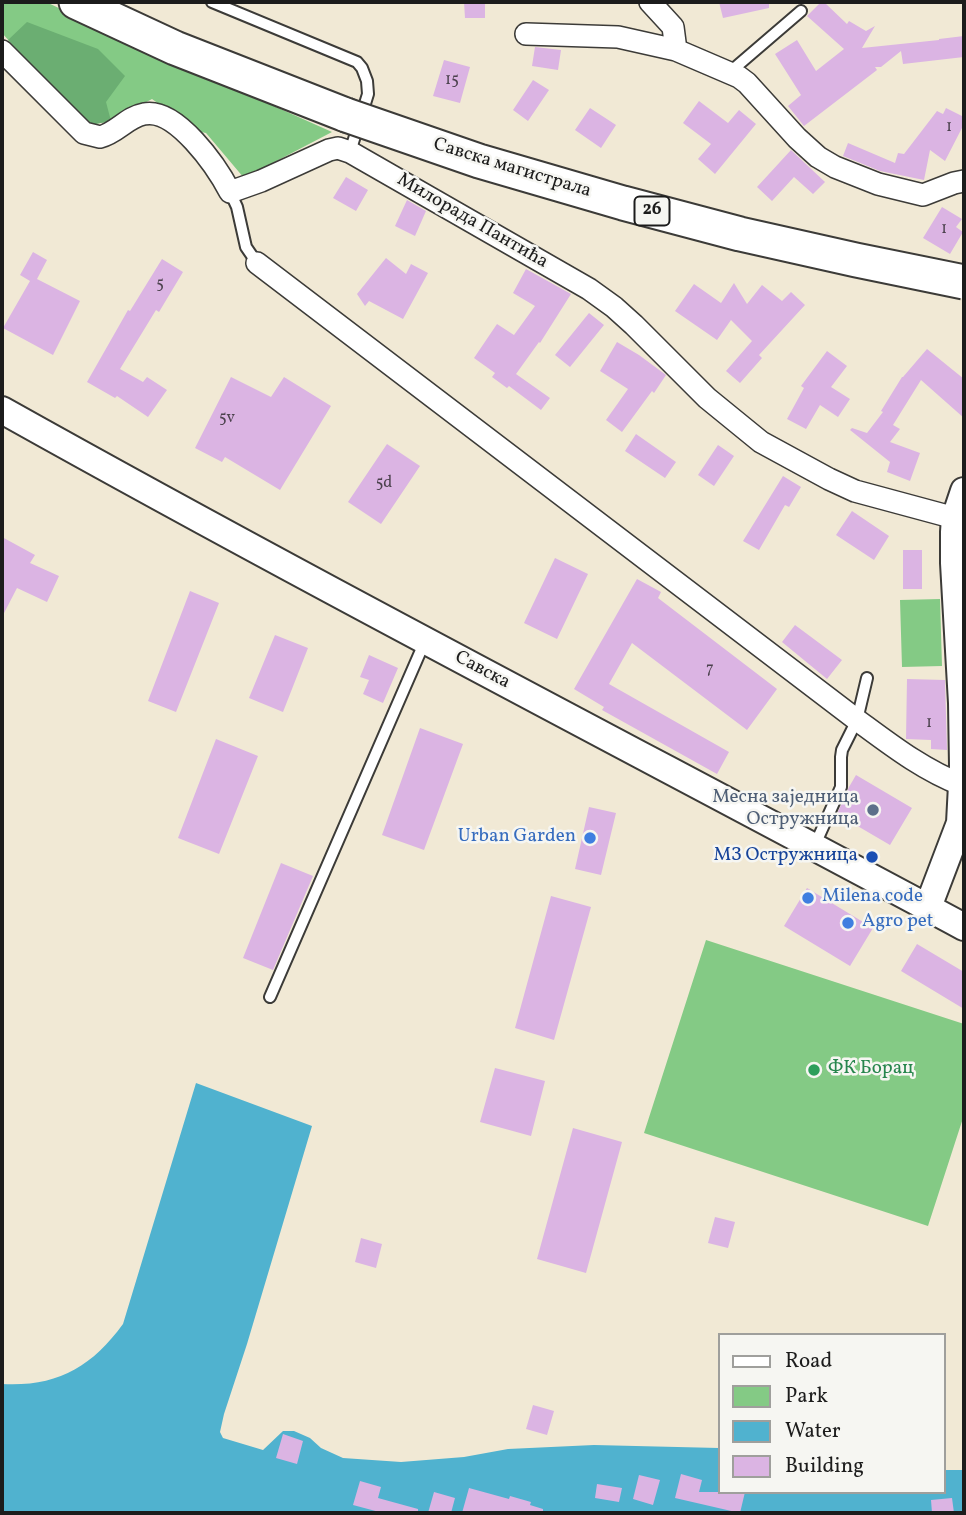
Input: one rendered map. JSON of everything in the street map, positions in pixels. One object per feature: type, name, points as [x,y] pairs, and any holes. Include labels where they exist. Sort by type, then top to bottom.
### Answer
[{"type":"main road","name":"Савска магистрала","points":[[76,2],[175,48],[346,115],[479,160],[622,203],[753,237],[964,282]]},
{"type":"street","points":[[650,2],[673,27],[676,50]]},
{"type":"street","points":[[526,34],[618,37],[676,50],[730,72],[747,83],[797,138],[818,157],[835,167],[878,184],[923,195],[964,181]]},
{"type":"street","points":[[2,51],[84,133],[100,138],[118,130],[129,120],[142,114],[153,113],[176,125],[213,164],[230,192],[330,150],[338,148],[350,152]]},
{"type":"street","name":"Милорада Пантића","points":[[350,152],[589,289],[614,307],[707,398],[761,442],[829,480],[855,491],[960,520]]},
{"type":"street","points":[[257,263],[914,762],[962,785]]},
{"type":"street","name":"Савска","points":[[2,410],[425,641],[964,927]]},
{"type":"street","points":[[928,907],[960,823],[962,703],[954,563],[964,491]]},
{"type":"lane","points":[[212,2],[357,62],[367,81],[368,94],[350,152]]},
{"type":"lane","points":[[730,72],[801,10]]},
{"type":"lane","points":[[230,192],[246,247],[257,263]]},
{"type":"lane","points":[[270,997],[425,641]]},
{"type":"lane","points":[[814,847],[841,787],[842,750],[858,720],[867,678]]},
{"type":"green space","points":[[2,2],[46,2],[332,132],[244,178],[206,133],[196,131],[152,99],[111,121],[85,126],[2,33]]},
{"type":"green space","points":[[27,22],[98,49],[125,76],[106,102],[111,121],[85,126],[8,40]]},
{"type":"green space","points":[[940,599],[942,666],[902,667],[900,600]]},
{"type":"green space","name":"ФК Борац","points":[[706,940],[964,1024],[964,1115],[928,1226],[644,1133]]},
{"type":"water","points":[[196,1083],[312,1126],[224,1414],[220,1432],[223,1438],[263,1450],[283,1431],[294,1431],[343,1458],[401,1462],[464,1457],[508,1449],[594,1445],[718,1448],[718,1494],[945,1494],[945,1470],[964,1470],[964,1513],[2,1513],[2,1384],[39,1382],[71,1372],[98,1352],[123,1324]]},
{"type":"building","points":[[464,2],[485,2],[485,18],[465,18]]},
{"type":"building","points":[[719,2],[769,2],[769,8],[723,18]]},
{"type":"building","points":[[821,2],[847,24],[849,21],[866,31],[875,26],[862,48],[964,36],[964,57],[903,64],[901,51],[881,67],[875,67],[877,70],[804,126],[788,106],[801,95],[775,54],[797,40],[816,71],[844,49],[807,16]]},
{"type":"building","points":[[535,47],[561,50],[558,70],[532,66]]},
{"type":"building","points":[[444,60],[470,67],[460,103],[433,96]]},
{"type":"building","points":[[533,80],[549,90],[528,121],[513,110]]},
{"type":"building","points":[[699,101],[728,123],[739,110],[756,124],[715,174],[698,159],[711,144],[683,123]]},
{"type":"building","points":[[590,108],[616,125],[601,148],[575,130]]},
{"type":"building","points":[[946,108],[964,117],[964,124],[945,161],[930,150],[924,180],[880,171],[843,156],[848,143],[895,163],[898,153],[904,154],[937,111],[943,114]]},
{"type":"building","points":[[791,150],[825,182],[813,194],[794,177],[772,201],[757,187]]},
{"type":"building","points":[[346,177],[368,190],[356,211],[333,198]]},
{"type":"building","points":[[407,200],[426,211],[415,236],[395,226]]},
{"type":"building","points":[[942,207],[962,219],[956,227],[963,232],[950,254],[923,238]]},
{"type":"building","points":[[33,252],[47,260],[37,279],[80,301],[53,355],[3,328],[30,281],[20,275]]},
{"type":"building","points":[[386,258],[406,274],[411,264],[428,273],[403,319],[369,301],[365,306],[357,294]]},
{"type":"building","points":[[162,259],[183,272],[120,369],[143,382],[147,377],[167,390],[148,417],[117,396],[115,398],[87,382],[128,310],[130,311]]},
{"type":"building","points":[[526,269],[571,294],[540,343],[516,374],[550,398],[541,410],[492,377],[495,373],[474,358],[497,324],[514,335],[535,306],[513,293]]},
{"type":"building","points":[[734,283],[747,304],[762,285],[782,301],[791,292],[805,305],[759,355],[762,358],[740,383],[726,371],[752,341],[731,320],[717,340],[675,311],[694,284],[721,303]]},
{"type":"building","points":[[589,313],[604,325],[570,367],[555,355]]},
{"type":"building","points":[[617,342],[666,375],[622,432],[606,420],[628,389],[600,371]]},
{"type":"building","points":[[927,349],[964,379],[964,418],[921,380],[893,425],[900,429],[890,442],[920,453],[910,481],[887,472],[890,462],[850,430],[852,428],[867,433],[883,412],[881,411],[902,377]]},
{"type":"building","points":[[827,351],[847,366],[831,387],[850,399],[838,417],[820,405],[806,429],[787,419],[804,388],[801,386]]},
{"type":"building","points":[[231,377],[271,397],[284,377],[331,406],[280,490],[225,457],[222,462],[195,448]]},
{"type":"building","points":[[636,434],[676,462],[665,478],[625,451]]},
{"type":"building","points":[[387,444],[420,466],[381,524],[348,502]]},
{"type":"building","points":[[718,445],[734,456],[714,486],[698,475]]},
{"type":"building","points":[[783,476],[801,487],[789,507],[785,505],[759,550],[743,541]]},
{"type":"building","points":[[852,511],[889,536],[874,560],[836,535]]},
{"type":"building","points":[[2,537],[35,555],[30,563],[59,576],[47,602],[17,588],[2,617]]},
{"type":"building","points":[[903,550],[922,550],[922,589],[903,589]]},
{"type":"building","points":[[555,558],[588,574],[557,639],[524,623]]},
{"type":"building","points":[[637,579],[661,592],[658,598],[777,689],[747,730],[632,643],[609,684],[729,752],[717,774],[602,710],[604,707],[574,689]]},
{"type":"building","points":[[190,591],[219,603],[176,712],[148,701]]},
{"type":"building","points":[[795,625],[842,660],[827,679],[782,642]]},
{"type":"building","points":[[275,635],[308,648],[283,712],[249,698]]},
{"type":"building","points":[[369,655],[398,668],[383,703],[363,694],[369,680],[360,677]]},
{"type":"building","points":[[907,679],[945,680],[947,750],[931,749],[931,740],[906,739]]},
{"type":"building","points":[[420,728],[463,744],[424,850],[382,835]]},
{"type":"building","points":[[216,739],[258,756],[219,854],[178,838]]},
{"type":"building","name":"Месна заједница Остружница","points":[[856,775],[912,808],[890,845],[837,814]]},
{"type":"building","points":[[589,807],[616,813],[601,875],[575,869]]},
{"type":"building","points":[[281,863],[313,876],[273,970],[243,958]]},
{"type":"building","points":[[807,888],[873,928],[850,966],[784,926]]},
{"type":"building","points":[[551,896],[591,907],[554,1040],[515,1028]]},
{"type":"building","points":[[917,944],[964,972],[964,1009],[901,971]]},
{"type":"building","points":[[495,1068],[545,1081],[531,1136],[480,1122]]},
{"type":"building","points":[[573,1128],[622,1142],[586,1273],[537,1259]]},
{"type":"building","points":[[715,1217],[735,1222],[728,1248],[708,1243]]},
{"type":"building","points":[[361,1238],[382,1244],[376,1268],[355,1262]]},
{"type":"building","points":[[533,1405],[554,1411],[547,1435],[526,1429]]},
{"type":"building","points":[[283,1434],[303,1441],[297,1464],[276,1458]]},
{"type":"building","points":[[681,1474],[702,1480],[699,1492],[745,1494],[740,1513],[675,1498]]},
{"type":"building","points":[[639,1475],[660,1480],[653,1505],[633,1499]]},
{"type":"building","points":[[360,1481],[381,1487],[378,1498],[418,1509],[418,1513],[383,1513],[353,1505]]},
{"type":"building","points":[[597,1484],[622,1488],[619,1502],[595,1498]]},
{"type":"building","points":[[469,1488],[531,1502],[530,1505],[543,1509],[543,1513],[462,1513]]},
{"type":"building","points":[[434,1492],[455,1498],[451,1513],[428,1513]]},
{"type":"building","points":[[952,1498],[954,1513],[932,1513],[931,1500]]},
{"type":"place","name":"Месна заједница Остружница","points":[[873,810]]},
{"type":"place","name":"Urban Garden","points":[[590,838]]},
{"type":"place","name":"МЗ Остружница","points":[[872,857]]},
{"type":"place","name":"Milena code","points":[[808,898]]},
{"type":"place","name":"Agro pet","points":[[848,923]]},
{"type":"place","name":"ФК Борац","points":[[814,1070]]}]
